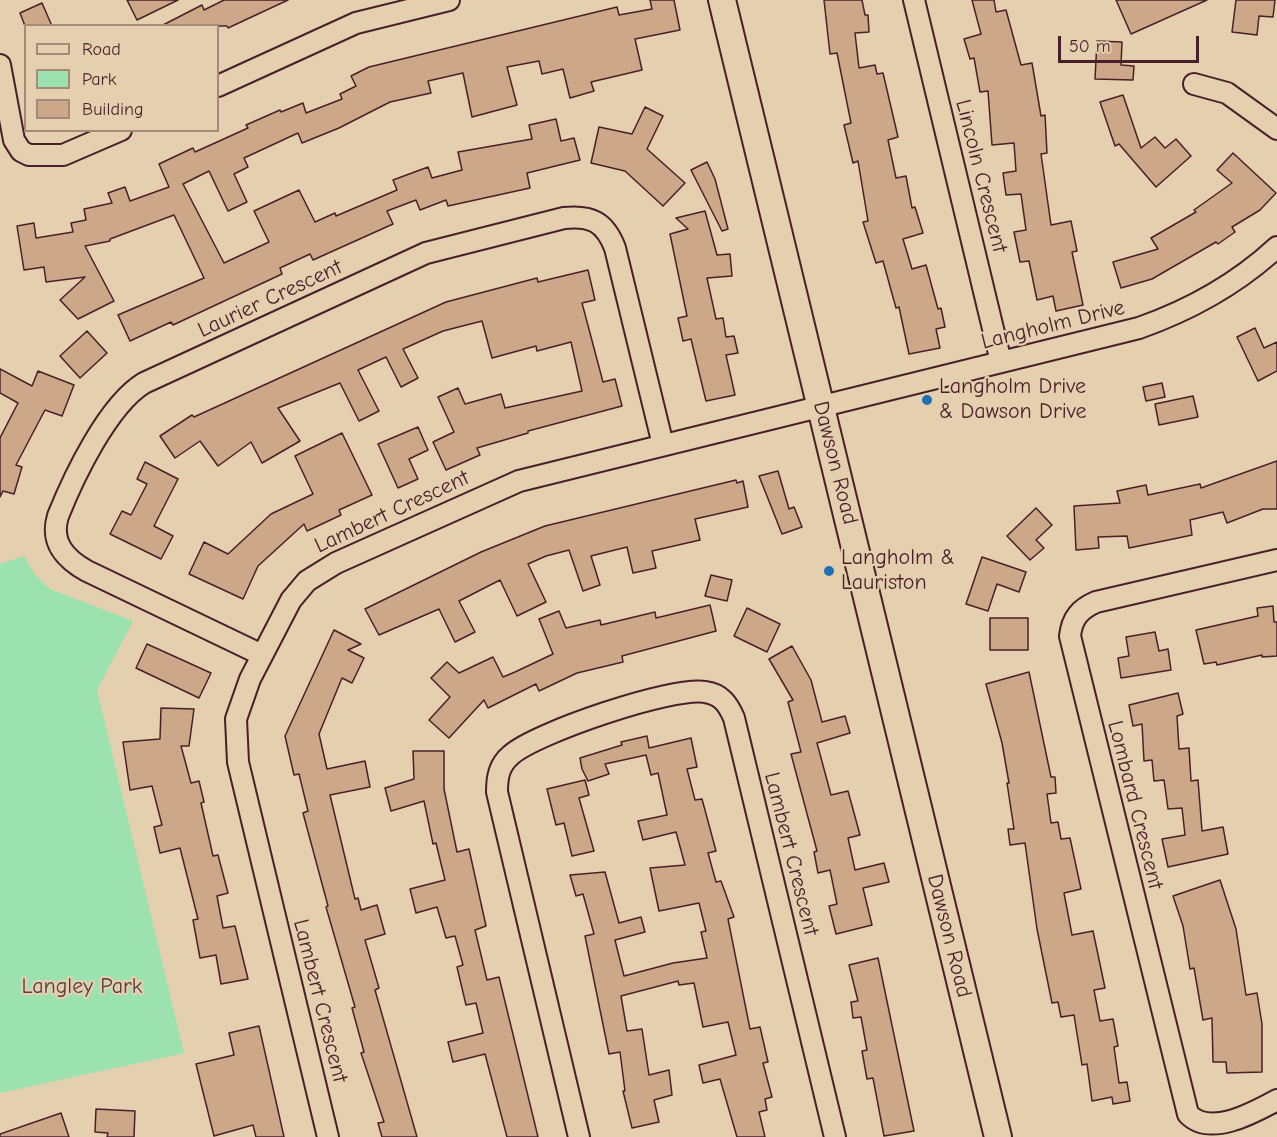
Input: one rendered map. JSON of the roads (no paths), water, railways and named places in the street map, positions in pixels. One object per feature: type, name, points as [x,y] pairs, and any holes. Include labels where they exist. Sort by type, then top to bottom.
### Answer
[{"type":"main road","name":"Dawson Road","points":[[722,0],[998,1137]]},
{"type":"street","points":[[219,86],[356,23],[450,0]]},
{"type":"street","name":"Lincoln Crescent","points":[[914,0],[1001,362]]},
{"type":"street","points":[[0,65],[14,140],[21,151],[29,155],[51,157],[63,155],[115,132]]},
{"type":"street","points":[[1194,84],[1227,93],[1277,129]]},
{"type":"street","name":"Laurier Crescent","points":[[262,655],[87,571],[70,560],[58,546],[55,533],[58,516],[105,423],[123,399],[144,383],[426,253],[564,218],[587,217],[606,228],[615,248],[663,446]]},
{"type":"street","name":"Langholm Drive","points":[[821,407],[1109,337],[1168,318],[1226,287],[1277,247]]},
{"type":"street","name":"Lambert Crescent","points":[[328,1137],[236,749],[239,707],[284,611],[300,589],[336,563],[504,486],[821,407]]},
{"type":"street","name":"Lombard Crescent","points":[[1277,560],[1096,602],[1080,611],[1074,619],[1070,636],[1188,1114],[1198,1123],[1217,1125],[1277,1100]]},
{"type":"street","name":"Lambert Crescent","points":[[579,1137],[497,792],[498,772],[510,755],[521,747],[578,722],[610,711],[695,691],[723,699],[734,718],[835,1137]]},
{"type":"place","name":"Langholm Drive & Dawson Drive","points":[[927,400]]},
{"type":"place","name":"Langholm & Lauriston","points":[[829,571]]},
{"type":"park label","name":"Langley Park","points":[[82,987]]}]
